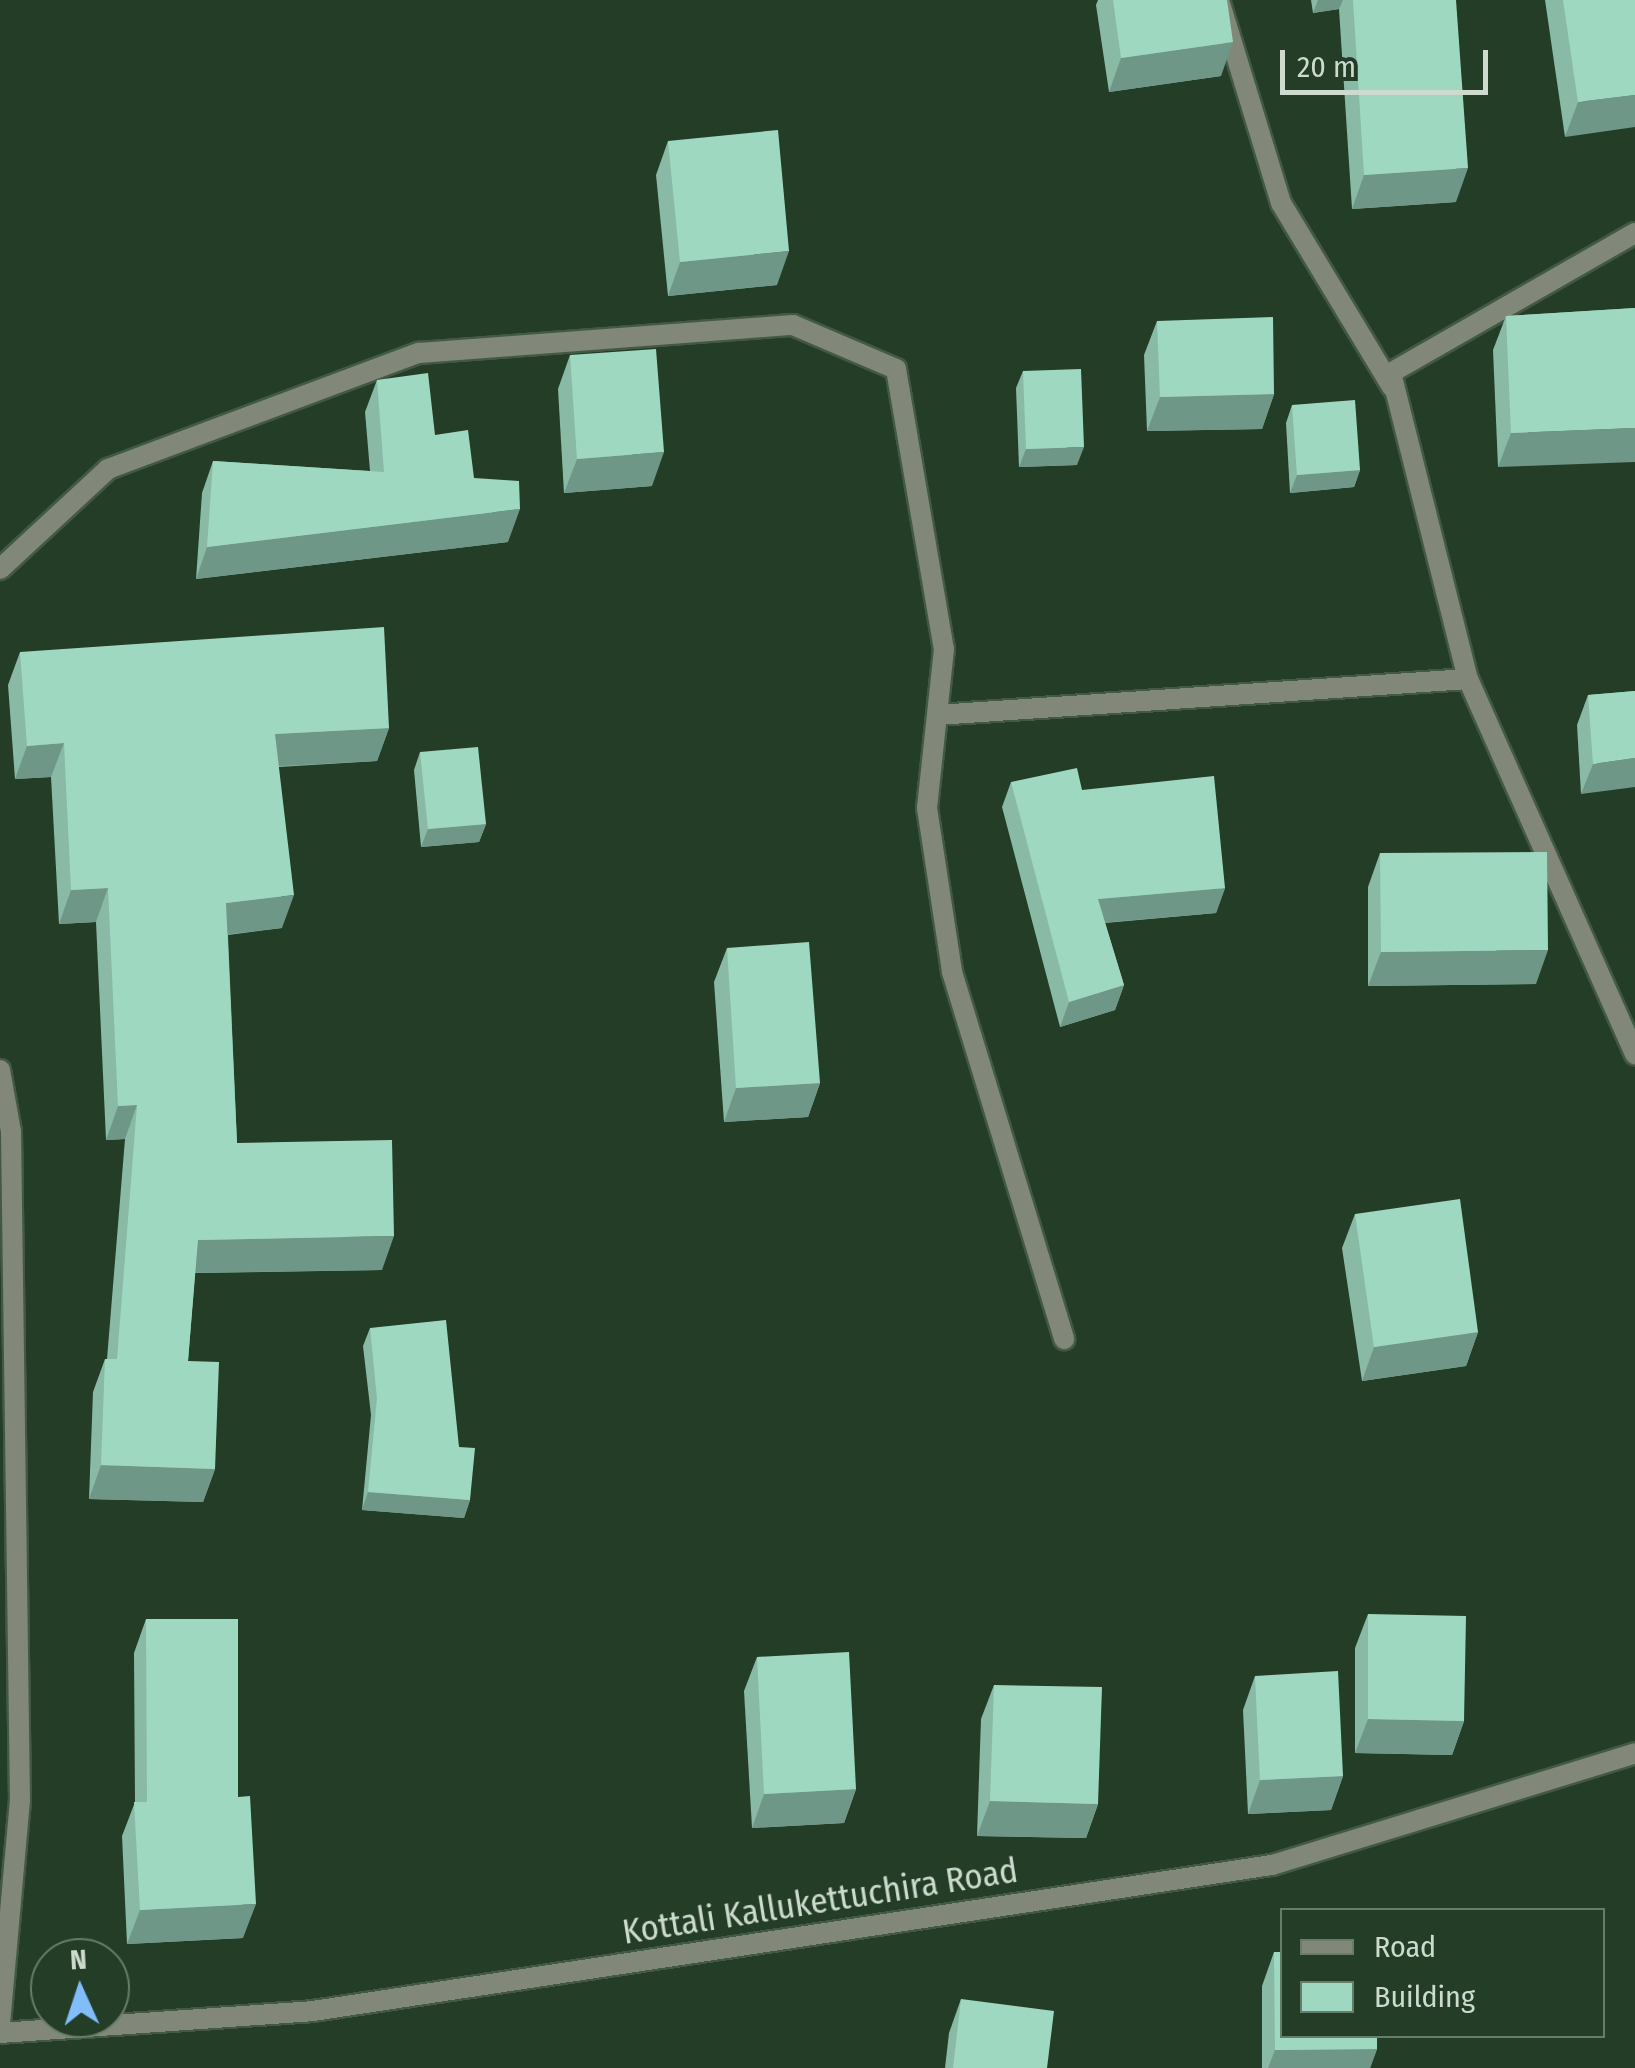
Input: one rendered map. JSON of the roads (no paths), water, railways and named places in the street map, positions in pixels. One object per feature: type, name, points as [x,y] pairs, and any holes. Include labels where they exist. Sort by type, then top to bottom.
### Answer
[{"type":"street","points":[[1219,0],[1281,204],[1396,393]]},
{"type":"street","points":[[1635,232],[1391,373],[1468,679],[1635,1054]]},
{"type":"street","points":[[0,568],[108,470],[420,352],[794,325],[896,369],[944,648],[927,808],[952,972],[1064,1339]]},
{"type":"street","points":[[937,715],[1468,679]]},
{"type":"street","points":[[0,1070],[11,1132],[20,1800],[0,2022]]},
{"type":"street","name":"Kottali Kallukettuchira Road","points":[[0,2034],[313,2011],[1272,1865],[1635,1753]]}]
